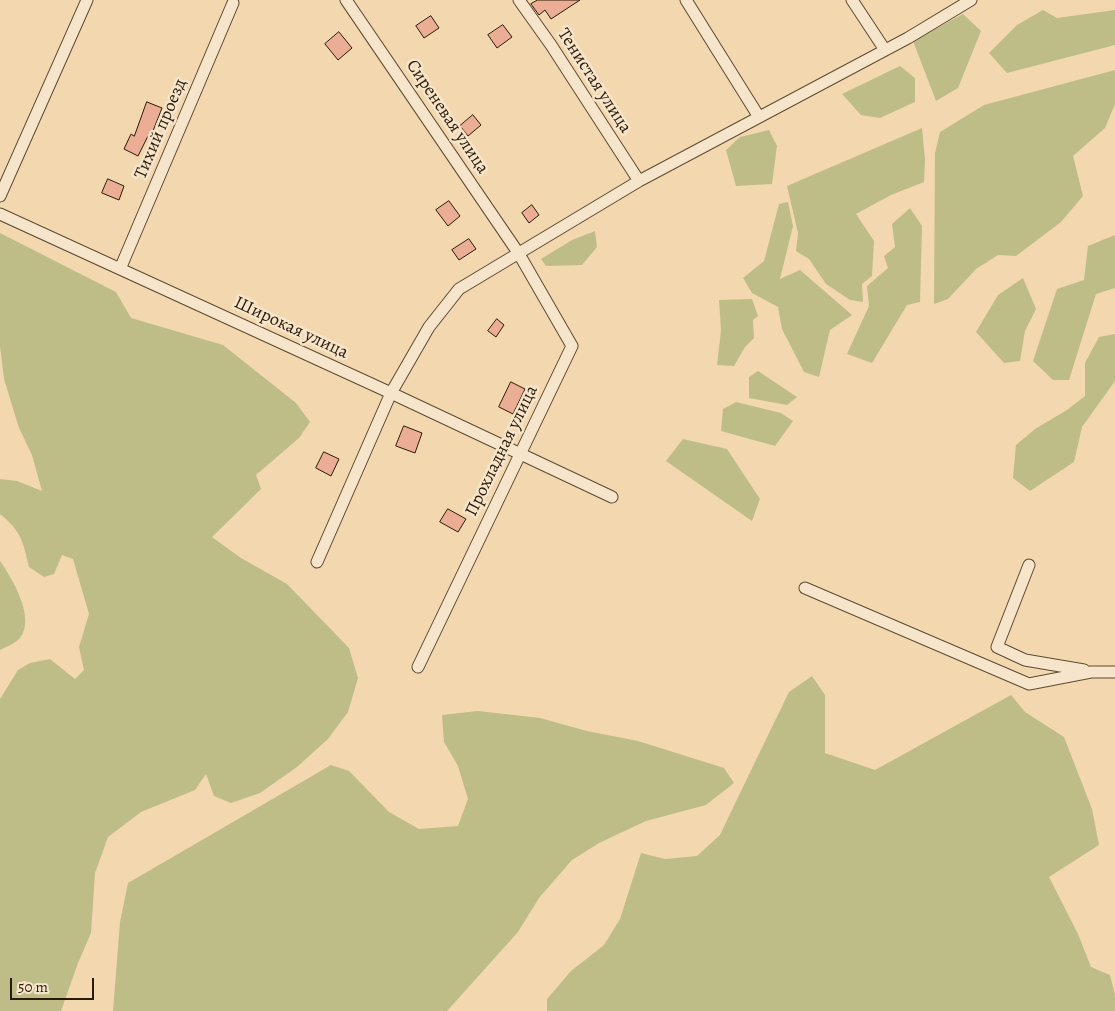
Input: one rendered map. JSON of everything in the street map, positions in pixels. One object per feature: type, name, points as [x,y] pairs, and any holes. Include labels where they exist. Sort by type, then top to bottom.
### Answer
[{"type":"street","points":[[0,196],[87,0]]},
{"type":"street","name":"Сиреневая улица","points":[[346,0],[519,254]]},
{"type":"street","name":"Тенистая улица","points":[[519,0],[551,45],[639,181]]},
{"type":"street","points":[[686,0],[758,117]]},
{"type":"street","points":[[852,0],[886,50]]},
{"type":"street","points":[[317,562],[391,393],[429,327],[459,289],[639,181],[886,50],[971,0]]},
{"type":"street","name":"Тихий проезд","points":[[120,268],[233,1]]},
{"type":"street","name":"Широкая улица","points":[[0,214],[612,496]]},
{"type":"street","name":"Прохладная улица","points":[[418,667],[572,346],[519,254]]},
{"type":"street","points":[[1029,565],[996,647],[1025,660],[1091,672],[1115,672]]},
{"type":"street","points":[[805,588],[1028,684],[1091,672]]},
{"type":"shaded area","points":[[1043,10],[1057,18],[1115,10],[1115,45],[1007,73],[989,53],[1017,25]]},
{"type":"shaded area","points":[[963,14],[981,31],[958,88],[936,101],[913,41]]},
{"type":"shaded area","points":[[900,66],[915,78],[915,102],[880,118],[861,115],[842,94]]},
{"type":"shaded area","points":[[1115,70],[1115,104],[1105,128],[1073,156],[1083,196],[1061,222],[1016,256],[998,255],[976,269],[948,299],[934,304],[935,153],[940,132],[984,105]]},
{"type":"shaded area","points":[[922,128],[925,160],[924,182],[891,195],[856,214],[874,241],[872,276],[862,284],[863,302],[850,300],[826,284],[809,259],[796,251],[798,233],[787,186]]},
{"type":"shaded area","points":[[769,130],[777,146],[772,184],[736,186],[726,150],[740,137]]},
{"type":"shaded area","points":[[788,202],[793,226],[780,279],[800,270],[852,315],[830,330],[819,377],[804,372],[782,329],[778,307],[752,293],[743,278],[764,261],[779,204]]},
{"type":"shaded area","points":[[910,208],[922,226],[920,302],[907,305],[872,363],[847,354],[869,306],[867,286],[888,268],[884,256],[895,247],[892,224]]},
{"type":"shaded area","points":[[595,231],[597,247],[582,265],[546,266],[541,259],[572,240]]},
{"type":"shaded area","points":[[0,233],[116,292],[131,318],[223,345],[296,403],[310,422],[299,438],[256,475],[261,489],[212,537],[241,558],[287,584],[349,648],[358,678],[348,712],[328,739],[297,767],[260,793],[231,803],[214,796],[206,774],[195,790],[141,812],[108,837],[95,873],[91,933],[61,1011],[0,1011],[0,699],[18,670],[30,663],[50,659],[75,679],[84,670],[79,647],[89,614],[73,559],[62,555],[54,574],[44,577],[29,567],[25,550],[17,531],[0,514],[0,479],[17,481],[42,491],[32,455],[19,428],[4,379],[0,346]]},
{"type":"shaded area","points":[[1115,235],[1115,288],[1096,294],[1069,380],[1053,380],[1033,361],[1057,289],[1084,280],[1088,246]]},
{"type":"shaded area","points":[[1023,278],[1036,309],[1025,331],[1020,361],[1004,363],[976,332],[998,295]]},
{"type":"shaded area","points":[[752,299],[758,316],[753,320],[754,338],[745,347],[734,366],[717,365],[721,330],[719,300]]},
{"type":"shaded area","points":[[1115,334],[1115,381],[1082,427],[1074,462],[1030,491],[1013,478],[1016,445],[1035,429],[1067,410],[1085,396],[1085,363],[1099,337]]},
{"type":"shaded area","points":[[758,371],[797,397],[787,405],[749,398],[749,377]]},
{"type":"shaded area","points":[[736,402],[781,413],[793,421],[775,446],[721,431],[723,409]]},
{"type":"shaded area","points":[[683,439],[727,449],[760,499],[752,521],[666,461]]},
{"type":"shaded area","points":[[0,561],[16,588],[24,609],[25,620],[24,630],[20,638],[0,650]]},
{"type":"shaded area","points":[[812,676],[825,695],[825,753],[875,770],[1011,695],[1025,712],[1064,737],[1092,809],[1099,845],[1049,877],[1078,934],[1091,967],[1110,975],[1115,995],[1115,1011],[547,1011],[547,999],[571,971],[604,945],[620,919],[641,853],[665,859],[697,856],[720,835],[789,692]]},
{"type":"shaded area","points":[[478,711],[540,718],[587,731],[638,741],[724,768],[734,783],[706,805],[646,821],[599,843],[572,860],[539,898],[518,932],[447,1011],[113,1011],[120,922],[128,883],[331,765],[349,771],[389,812],[419,829],[458,826],[468,799],[458,766],[444,742],[442,715]]},
{"type":"building","points":[[538,0],[580,0],[551,19],[545,10],[539,15],[531,4]]},
{"type":"building","points":[[431,16],[439,28],[424,38],[416,26]]},
{"type":"building","points":[[503,25],[512,37],[497,48],[488,35]]},
{"type":"building","points":[[339,32],[352,48],[338,60],[325,44]]},
{"type":"building","points":[[147,102],[162,108],[153,131],[151,130],[138,156],[124,149],[131,134],[134,136]]},
{"type":"building","points":[[473,115],[481,125],[468,136],[460,126]]},
{"type":"building","points":[[108,179],[124,186],[119,200],[102,193]]},
{"type":"building","points":[[449,201],[460,216],[448,226],[436,210]]},
{"type":"building","points":[[532,205],[539,215],[529,223],[522,213]]},
{"type":"building","points":[[469,239],[476,249],[459,260],[452,250]]},
{"type":"building","points":[[497,319],[504,325],[496,337],[488,331]]},
{"type":"building","points":[[511,382],[525,389],[513,414],[499,407]]},
{"type":"building","points":[[404,426],[422,433],[415,453],[396,446]]},
{"type":"building","points":[[324,452],[339,459],[331,476],[316,468]]},
{"type":"building","points":[[448,509],[466,519],[458,532],[440,522]]}]
